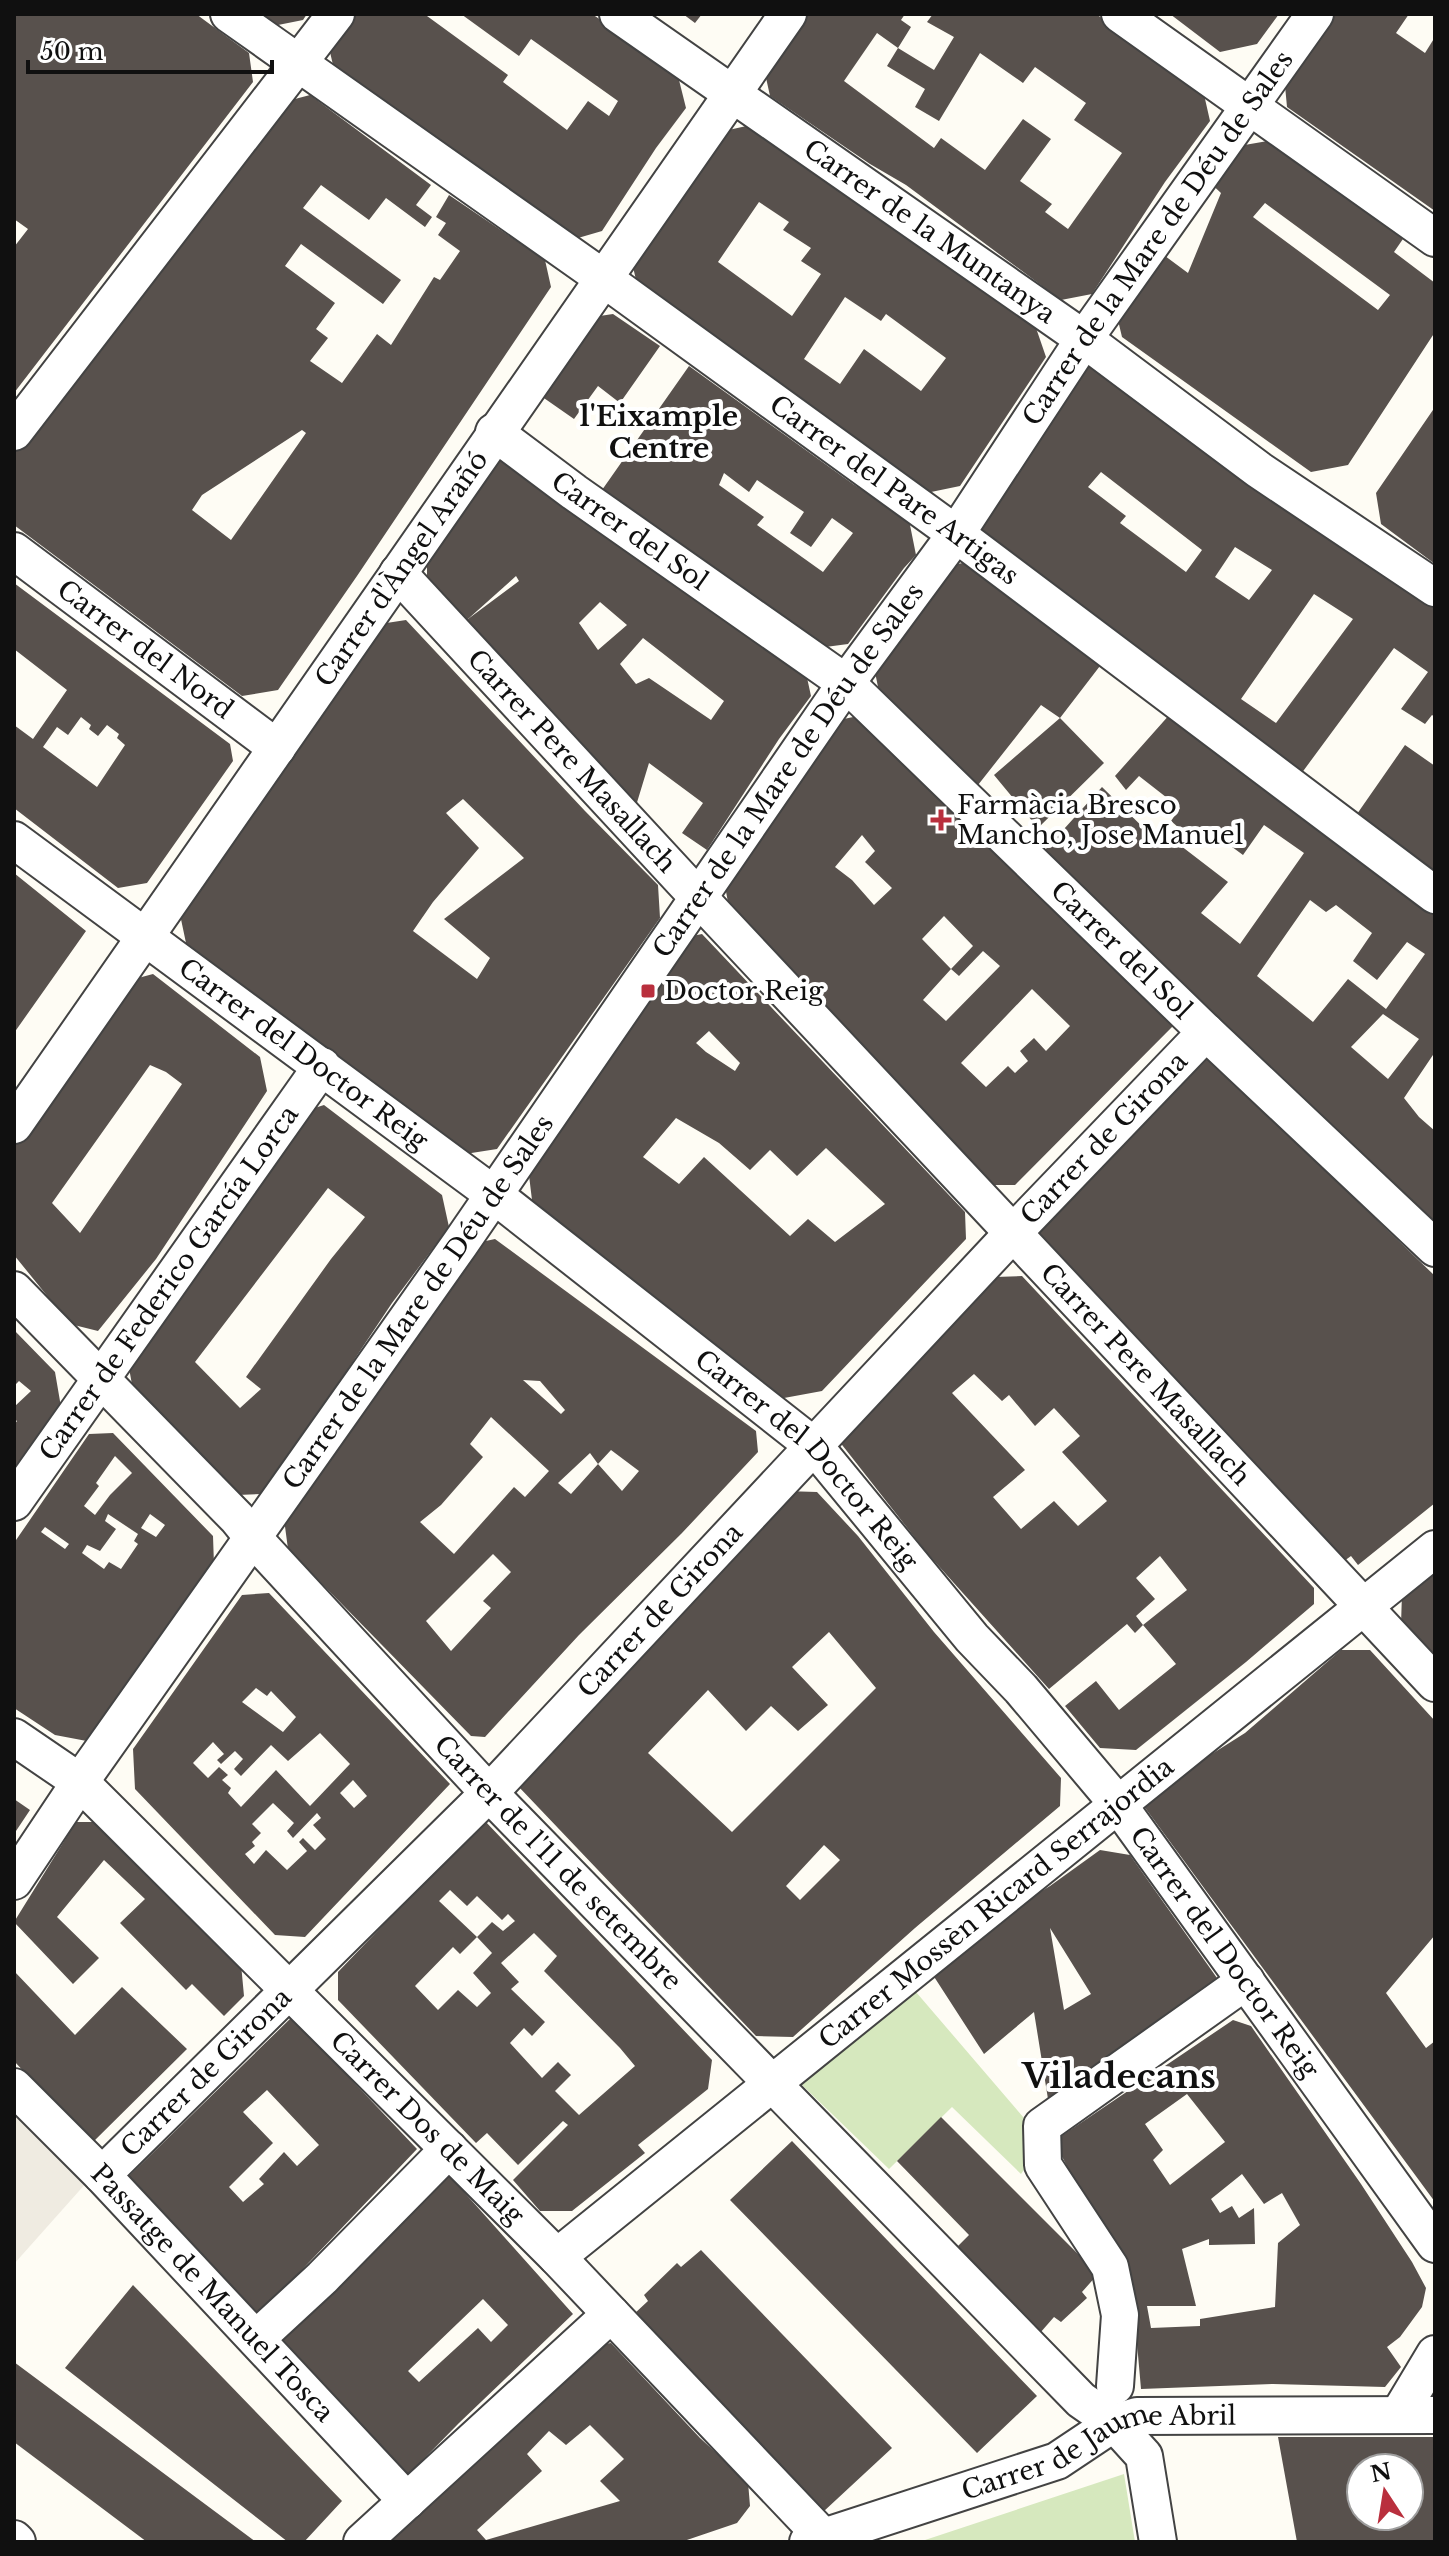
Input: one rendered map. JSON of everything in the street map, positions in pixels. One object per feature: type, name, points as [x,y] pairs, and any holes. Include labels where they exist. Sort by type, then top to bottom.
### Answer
[{"type":"street","name":"Carrer del Pare Artigas","points":[[229,14],[603,278],[956,534],[1435,895]]},
{"type":"street","points":[[14,432],[336,14]]},
{"type":"street","name":"Carrer de la Muntanya","points":[[618,14],[1084,339],[1259,470],[1435,588]]},
{"type":"street","name":"Carrer d'Àngel Arañó","points":[[14,1125],[788,14]]},
{"type":"street","points":[[1120,14],[1435,238]]},
{"type":"street","name":"Carrer de la Mare de Déu de Sales","points":[[14,1881],[846,683],[956,534],[1084,339],[1315,14]]},
{"type":"street","name":"Carrer del Sol","points":[[494,432],[574,492],[846,683],[1206,1032],[1435,1248]]},
{"type":"street","name":"Carrer del Nord","points":[[14,551],[277,748]]},
{"type":"street","name":"Carrer Pere Masallach","points":[[398,573],[1012,1234],[1435,1683]]},
{"type":"street","name":"Carrer del Doctor Reig","points":[[14,840],[493,1194],[815,1447],[972,1638],[1021,1689],[1117,1803],[1435,2244]]},
{"type":"street","name":"Carrer de Girona","points":[[102,2175],[489,1793],[1012,1234],[1206,1032]]},
{"type":"street","name":"Carrer de Federico García Lorca","points":[[14,1502],[322,1066]]},
{"type":"street","name":"Carrer de l'11 de setembre","points":[[14,1290],[237,1518],[489,1793],[1081,2400],[1114,2423],[1144,2456],[1158,2542]]},
{"type":"street","name":"Carrer Mossèn Ricard Serrajordia","points":[[557,2257],[1435,1549]]},
{"type":"street","name":"Carrer Dos de Maig","points":[[14,1737],[80,1782],[557,2257],[816,2540]]},
{"type":"street","points":[[1115,2386],[1120,2315],[1110,2267],[1043,2165],[1042,2126],[1246,1981]]},
{"type":"street","name":"Passatge de Manuel Tosca","points":[[14,2087],[102,2175],[407,2501]]},
{"type":"street","points":[[256,2339],[322,2278],[449,2149]]},
{"type":"street","points":[[362,2542],[611,2314]]},
{"type":"street","points":[[1399,2414],[1435,2354]]},
{"type":"street","name":"Carrer de Jaume Abril","points":[[816,2540],[1057,2461],[1114,2423],[1137,2416],[1435,2415]]},
{"type":"green space","points":[[916,1992],[1030,2125],[1028,2164],[1021,2174],[952,2107],[889,2169],[801,2084]]},
{"type":"green space","points":[[1124,2474],[1135,2542],[919,2542]]},
{"type":"shaded area","points":[[14,2115],[87,2182],[14,2264]]},
{"type":"building","points":[[14,14],[196,14],[249,53],[253,82],[14,393],[14,247],[28,229],[14,219]]},
{"type":"building","points":[[257,14],[307,14],[303,20],[273,26]]},
{"type":"building","points":[[346,14],[429,14],[427,16],[508,75],[503,82],[567,130],[588,101],[609,116],[618,101],[531,39],[519,56],[461,14],[592,14],[677,72],[686,108],[602,231],[578,238],[333,65],[327,39]]},
{"type":"building","points":[[683,14],[702,14],[695,23]]},
{"type":"building","points":[[797,14],[905,14],[901,20],[911,27],[898,48],[934,70],[954,37],[927,22],[933,14],[1096,14],[1203,90],[1210,121],[1165,182],[1092,294],[1061,300],[906,185],[770,96],[763,64]],"holes":[[[877,33],[898,48],[887,66],[925,89],[915,107],[939,121],[980,53],[1023,83],[1035,67],[1086,103],[1074,120],[1122,153],[1068,229],[1045,212],[1052,204],[1020,181],[1051,139],[1023,119],[985,170],[941,138],[934,148],[844,81]]]},
{"type":"building","points":[[1170,14],[1279,14],[1257,44],[1220,52]]},
{"type":"building","points":[[1331,14],[1409,14],[1396,33],[1425,53],[1435,37],[1435,211],[1287,107],[1284,75]]},
{"type":"building","points":[[310,95],[431,185],[416,205],[432,217],[425,227],[386,198],[369,220],[321,185],[303,208],[401,280],[383,304],[301,244],[285,266],[335,303],[316,329],[328,338],[310,361],[342,383],[377,334],[391,345],[434,277],[440,280],[460,251],[438,235],[446,223],[436,217],[449,195],[545,260],[551,287],[278,690],[242,696],[14,525],[14,443],[280,103]],"holes":[[[302,430],[306,433],[231,540],[192,510],[202,495]]]},
{"type":"building","points":[[751,125],[1035,325],[1046,357],[960,486],[931,492],[818,416],[636,280],[631,258],[724,131]],"holes":[[[759,202],[789,222],[783,230],[811,248],[801,261],[821,274],[792,316],[718,262]],[[845,297],[881,321],[886,314],[946,358],[921,391],[864,349],[840,384],[804,359]]]},
{"type":"building","points":[[1274,140],[1405,236],[1394,252],[1435,283],[1435,332],[1348,465],[1311,472],[1122,337],[1117,316],[1161,253],[1188,273],[1221,193],[1206,179],[1233,147]],"holes":[[[1265,203],[1390,295],[1378,310],[1253,217]]]},
{"type":"building","points":[[613,314],[660,346],[620,403],[598,386],[574,419],[541,396],[593,317]]},
{"type":"building","points":[[1093,364],[1435,600],[1435,717],[1432,715],[1425,724],[1401,709],[1428,672],[1394,648],[1301,774],[980,534],[976,518],[1073,370]],"holes":[[[1101,472],[1202,550],[1186,572],[1120,523],[1126,516],[1088,487]],[[1235,547],[1272,570],[1249,600],[1215,577]],[[1314,594],[1353,619],[1276,723],[1241,699]]]},
{"type":"building","points":[[689,366],[853,484],[909,520],[916,555],[848,644],[818,648],[602,490]],"holes":[[[724,473],[749,492],[757,480],[804,512],[790,533],[811,547],[832,518],[853,533],[823,572],[757,525],[764,517],[719,485]]]},
{"type":"building","points":[[1435,407],[1435,564],[1381,524],[1376,493]]},
{"type":"building","points":[[507,458],[806,673],[811,696],[779,739],[707,850],[682,833],[703,803],[649,763],[635,809],[427,586],[427,555],[489,463]],"holes":[[[516,576],[519,581],[468,619]],[[600,602],[627,625],[598,650],[579,623]],[[643,638],[724,701],[711,720],[649,678],[636,684],[620,664]]]},
{"type":"building","points":[[968,562],[1103,662],[1060,718],[1041,705],[978,785],[878,687],[873,662],[942,567]]},
{"type":"building","points":[[14,583],[230,744],[233,761],[147,883],[118,888],[14,808],[14,725],[33,739],[67,690],[14,649]],"holes":[[[81,717],[91,725],[89,729],[98,736],[107,725],[119,734],[117,738],[125,745],[97,787],[43,747],[57,727],[68,735]]]},
{"type":"building","points":[[406,620],[658,885],[660,918],[497,1149],[465,1154],[186,943],[178,905],[328,706],[380,624]],"holes":[[[463,799],[524,858],[444,919],[490,958],[477,979],[413,931],[479,848],[446,813]]]},
{"type":"building","points":[[1171,713],[1435,912],[1435,1052],[1404,1098],[1435,1131],[1435,1230],[1045,850],[1102,787],[1163,847],[1172,839],[1228,882],[1201,913],[1240,944],[1304,853],[1264,825],[1243,855],[1205,827],[1194,841],[1171,821],[1180,808],[1139,776],[1126,790],[1115,776]],"holes":[[[1310,900],[1326,912],[1336,905],[1372,933],[1353,961],[1377,980],[1407,942],[1425,954],[1386,1009],[1348,979],[1313,1022],[1257,976]],[[1383,1014],[1419,1039],[1388,1079],[1351,1047]]]},
{"type":"building","points":[[858,716],[1174,1025],[1015,1185],[988,1185],[729,908],[723,875],[839,720]],"holes":[[[862,835],[875,851],[865,862],[892,888],[874,905],[852,880],[835,867]],[[944,916],[973,946],[951,969],[922,939]],[[983,951],[1000,966],[946,1021],[923,1000],[951,969],[959,976]],[[1032,989],[1070,1026],[1046,1051],[1034,1038],[1020,1051],[1028,1061],[1015,1073],[1008,1066],[986,1087],[961,1063]]]},
{"type":"building","points":[[1060,718],[1104,763],[1038,828],[994,775]]},
{"type":"building","points":[[1405,745],[1435,766],[1435,875],[1357,814]]},
{"type":"building","points":[[14,873],[86,931],[14,1033]]},
{"type":"building","points":[[702,934],[965,1212],[966,1239],[822,1391],[784,1398],[604,1260],[532,1200],[527,1159],[678,939]],"holes":[[[709,1031],[740,1063],[735,1071],[696,1043]],[[676,1118],[719,1143],[750,1170],[770,1150],[797,1176],[826,1148],[885,1204],[835,1242],[808,1219],[790,1236],[704,1157],[679,1184],[643,1157]]]},
{"type":"building","points":[[153,974],[260,1057],[267,1091],[156,1259],[98,1331],[70,1324],[14,1255],[14,1147],[127,981]],"holes":[[[150,1065],[182,1084],[80,1233],[52,1203]]]},
{"type":"building","points":[[1208,1057],[1435,1276],[1435,1503],[1358,1565],[1351,1556],[1340,1564],[1040,1246],[1040,1218]]},
{"type":"building","points":[[324,1105],[442,1195],[449,1227],[392,1303],[261,1494],[237,1495],[188,1441],[133,1390],[127,1357],[299,1113]],"holes":[[[328,1188],[365,1217],[246,1377],[261,1389],[240,1408],[195,1362]]]},
{"type":"building","points":[[495,1239],[756,1431],[758,1452],[579,1635],[485,1737],[471,1736],[288,1549],[284,1519],[472,1244]],"holes":[[[523,1380],[540,1381],[565,1410],[561,1414]],[[491,1417],[549,1471],[525,1497],[514,1487],[454,1554],[420,1522],[441,1505],[483,1457],[470,1444]],[[611,1450],[639,1471],[622,1491],[598,1464]],[[590,1453],[598,1464],[571,1494],[558,1483]],[[493,1554],[511,1572],[483,1601],[491,1608],[451,1651],[426,1621]]]},
{"type":"building","points":[[1022,1276],[1314,1588],[1314,1604],[1136,1750],[1100,1748],[1065,1706],[1096,1681],[1119,1710],[1176,1664],[1143,1625],[1135,1633],[1127,1624],[1049,1689],[927,1553],[839,1441],[953,1313],[958,1319],[995,1277]],"holes":[[[974,1374],[1002,1401],[1009,1395],[1035,1426],[1054,1408],[1080,1436],[1062,1452],[1107,1501],[1078,1526],[1054,1501],[1021,1529],[993,1497],[1025,1470],[952,1393]],[[1160,1556],[1187,1590],[1143,1625],[1136,1616],[1155,1599],[1136,1578]]]},
{"type":"building","points":[[14,1330],[55,1372],[61,1407],[14,1473],[14,1425],[17,1421],[14,1419],[14,1407],[31,1391],[19,1381],[14,1386]]},
{"type":"building","points":[[113,1433],[213,1536],[214,1565],[92,1742],[55,1735],[14,1708],[14,1543],[89,1434]],"holes":[[[115,1456],[132,1473],[95,1515],[84,1506],[99,1486],[96,1483]],[[108,1514],[138,1534],[134,1541],[138,1544],[121,1569],[109,1562],[104,1569],[82,1553],[87,1545],[100,1551],[116,1529],[105,1521]],[[150,1514],[165,1525],[156,1537],[141,1528]],[[45,1527],[69,1544],[65,1549],[41,1532]]]},
{"type":"building","points":[[785,1491],[817,1492],[858,1536],[934,1632],[1061,1778],[1060,1806],[915,1928],[793,2037],[756,2036],[518,1786]],"holes":[[[829,1632],[876,1688],[732,1832],[648,1753],[708,1690],[746,1731],[771,1706],[798,1731],[828,1705],[792,1667]],[[824,1845],[840,1860],[800,1900],[786,1886]]]},
{"type":"building","points":[[1435,1567],[1435,1659],[1401,1625],[1402,1593]]},
{"type":"building","points":[[269,1593],[450,1784],[305,1937],[275,1935],[135,1789],[133,1749],[242,1595]],"holes":[[[256,1688],[267,1696],[271,1691],[296,1717],[283,1732],[242,1702]],[[320,1733],[350,1764],[310,1806],[276,1770],[241,1807],[228,1793],[231,1788],[222,1780],[228,1775],[219,1767],[208,1778],[193,1763],[213,1742],[224,1754],[217,1760],[221,1764],[235,1751],[243,1759],[234,1769],[241,1776],[271,1745],[288,1761]],[[353,1780],[367,1796],[354,1808],[340,1793]],[[273,1803],[294,1823],[287,1831],[293,1838],[317,1813],[321,1818],[313,1825],[326,1839],[315,1850],[303,1838],[299,1842],[307,1851],[287,1870],[266,1850],[254,1864],[245,1854],[255,1846],[252,1842],[261,1833],[252,1824]]]},
{"type":"building","points":[[1341,1650],[1370,1650],[1435,1721],[1435,1935],[1386,1993],[1426,2048],[1435,2041],[1435,2202],[1143,1805],[1196,1764],[1245,1733]]},
{"type":"building","points":[[14,1799],[30,1810],[14,1834]]},
{"type":"building","points":[[484,1820],[712,2060],[708,2089],[638,2145],[645,2153],[572,2211],[540,2211],[513,2180],[568,2125],[563,2121],[518,2165],[487,2133],[476,2143],[338,2000],[338,1972]],"holes":[[[450,1890],[467,1906],[477,1896],[502,1920],[508,1914],[515,1921],[503,1931],[492,1922],[477,1937],[439,1901]],[[534,1933],[557,1956],[544,1971],[635,2066],[579,2115],[555,2091],[571,2075],[558,2062],[542,2078],[510,2043],[524,2028],[532,2036],[545,2022],[511,1989],[519,1982],[501,1963]],[[477,1937],[492,1953],[473,1973],[491,1993],[477,2007],[458,1990],[438,2010],[415,1986],[453,1947],[460,1954]]]},
{"type":"building","points":[[76,1822],[100,1822],[241,1964],[244,1996],[224,2016],[192,1984],[186,1990],[120,1923],[145,1899],[104,1860],[57,1917],[99,1958],[73,1984],[14,1922]]},
{"type":"building","points":[[1100,1850],[1130,1855],[1217,1978],[1048,2099],[1034,2012],[984,2054],[931,1972],[1015,1907]],"holes":[[[1050,1928],[1091,1994],[1064,2010]]]},
{"type":"building","points":[[14,1971],[75,2035],[122,1987],[187,2049],[91,2144],[14,2061]]},
{"type":"building","points":[[292,2017],[417,2149],[257,2317],[126,2179]],"holes":[[[267,2090],[319,2145],[297,2166],[284,2152],[259,2179],[264,2184],[243,2202],[229,2187],[273,2143],[243,2112]]]},
{"type":"building","points":[[1233,2020],[1251,2026],[1361,2184],[1426,2288],[1422,2307],[1400,2337],[1387,2347],[1401,2367],[1385,2387],[1273,2384],[1141,2389],[1136,2332],[1121,2271],[1054,2141]],"holes":[[[1187,2094],[1225,2142],[1170,2185],[1153,2160],[1163,2150],[1145,2124]],[[1242,2174],[1264,2204],[1282,2193],[1300,2225],[1278,2243],[1275,2307],[1200,2319],[1200,2326],[1151,2328],[1147,2306],[1196,2306],[1182,2249],[1209,2239],[1209,2245],[1255,2244],[1254,2208],[1239,2218],[1232,2206],[1220,2213],[1211,2199]]]},
{"type":"building","points":[[941,2117],[1098,2274],[1082,2292],[1087,2298],[1061,2322],[1054,2317],[1040,2333],[957,2247],[969,2235],[897,2161]]},
{"type":"building","points":[[792,2141],[1037,2396],[977,2453],[730,2200]]},
{"type":"building","points":[[447,2173],[573,2314],[408,2475],[277,2335]],"holes":[[[483,2299],[508,2325],[491,2342],[478,2328],[419,2382],[408,2371]]]},
{"type":"building","points":[[701,2250],[892,2448],[823,2512],[634,2314],[648,2301],[644,2295],[677,2263],[681,2267]]},
{"type":"building","points":[[133,2285],[342,2501],[304,2542],[288,2542],[65,2368]]},
{"type":"building","points":[[611,2343],[700,2438],[748,2482],[750,2506],[737,2523],[681,2542],[385,2542],[593,2346]],"holes":[[[590,2425],[624,2459],[600,2481],[620,2501],[486,2540],[477,2530],[542,2471],[527,2454],[549,2431],[566,2445]]]},
{"type":"building","points":[[14,2362],[256,2542],[147,2542],[14,2442]]},
{"type":"building","points":[[1278,2437],[1435,2437],[1435,2542],[1297,2542]]},
{"type":"place","name":"Farmàcia Bresco Mancho, Jose Manuel","points":[[941,820]]},
{"type":"place","name":"Doctor Reig","points":[[648,991]]},
{"type":"district","name":"l'Eixample Centre","points":[[659,432]]},
{"type":"district","name":"Viladecans","points":[[1119,2076]]}]
